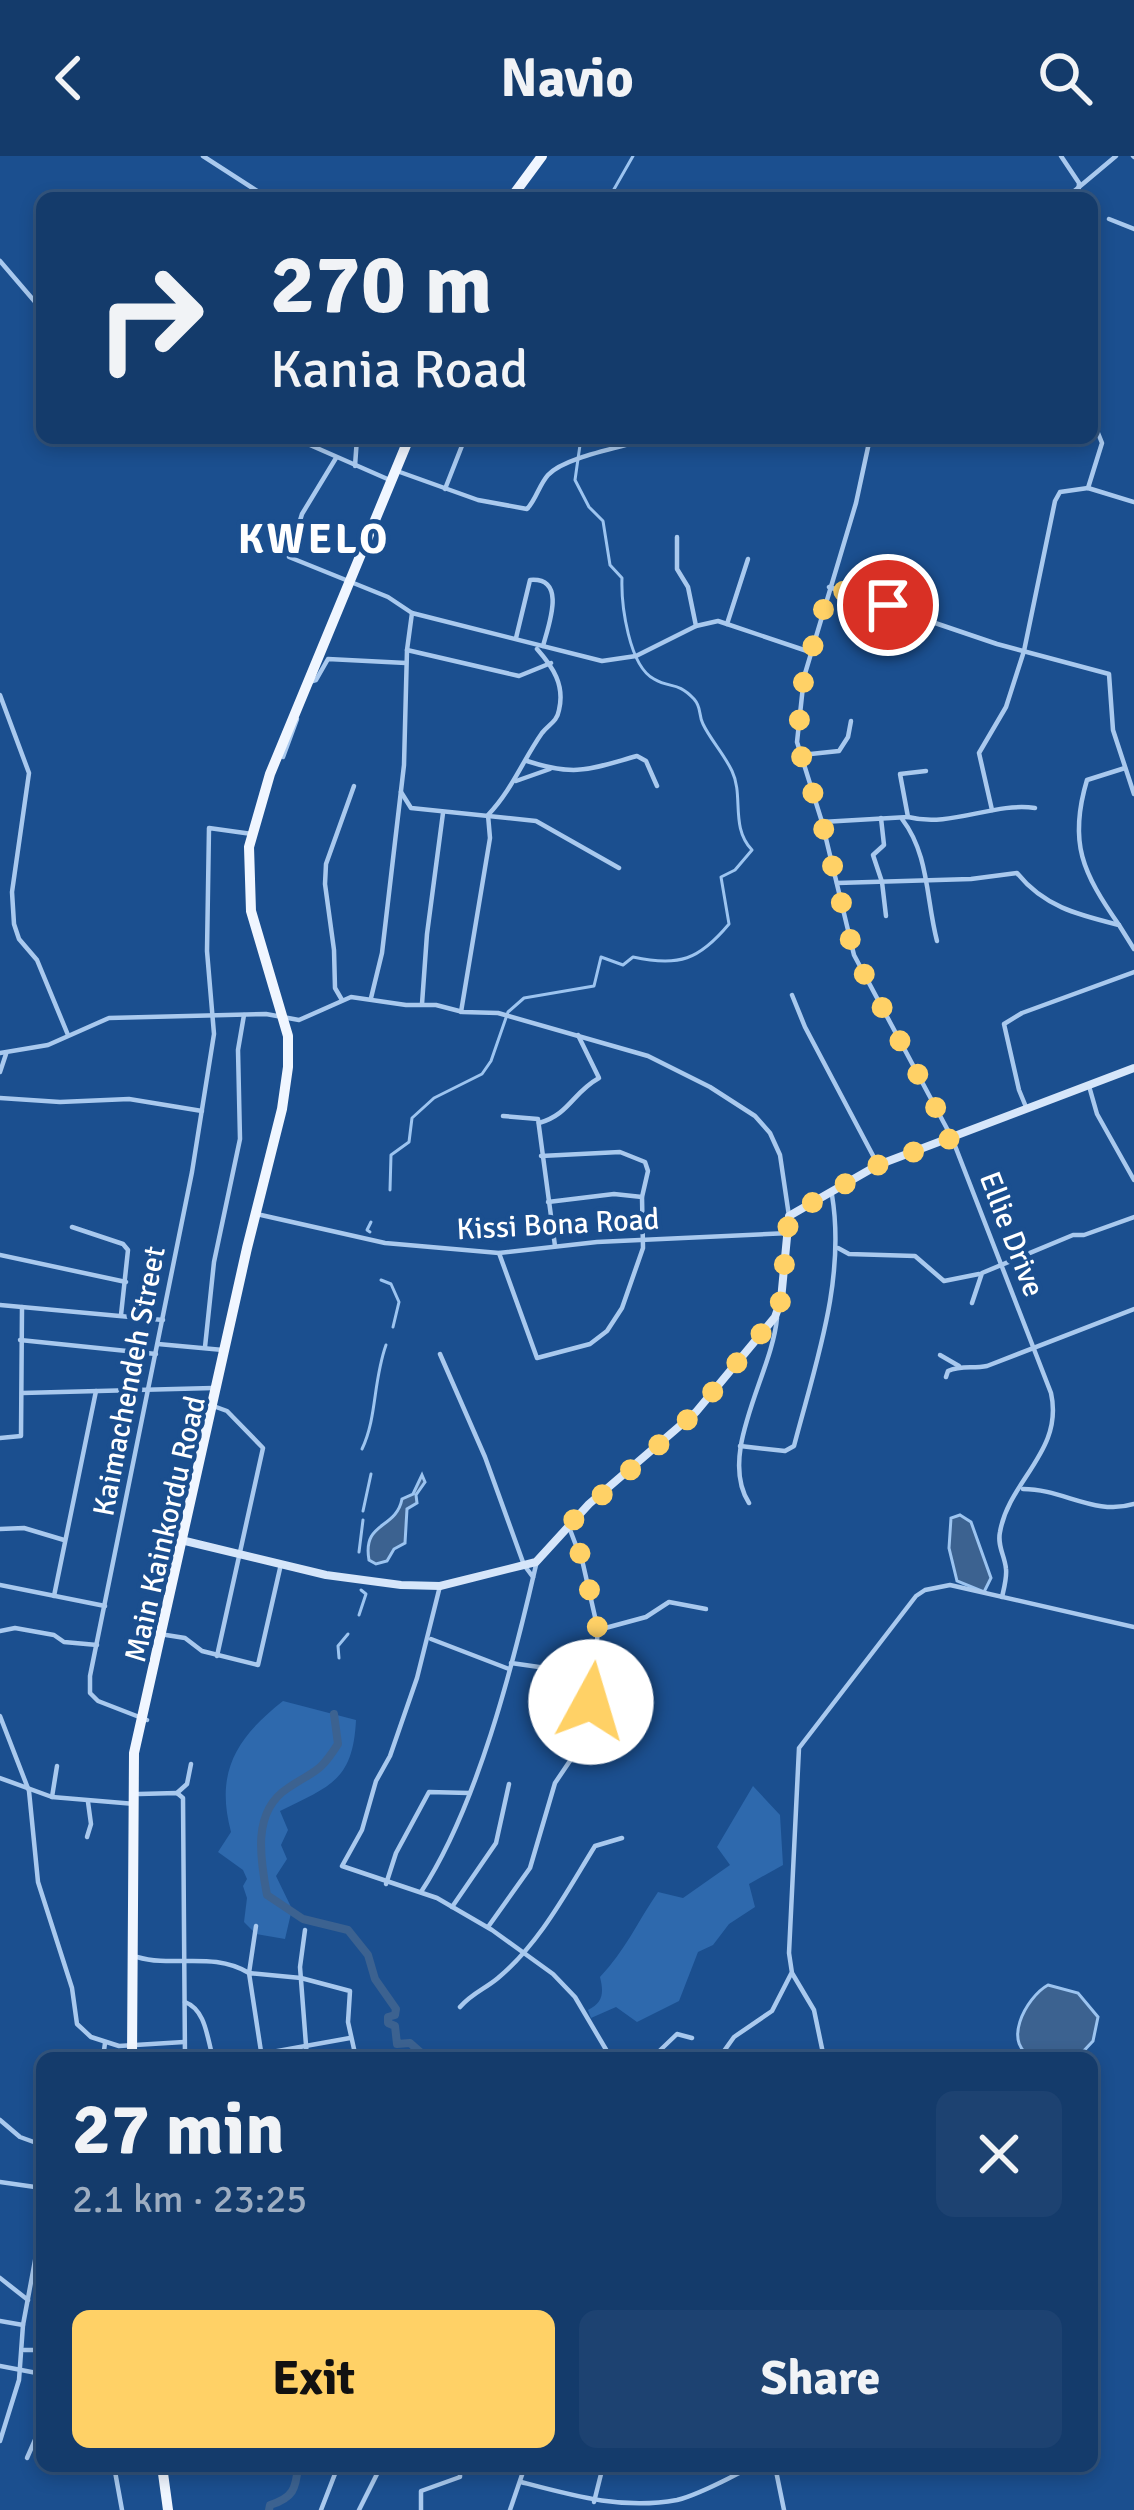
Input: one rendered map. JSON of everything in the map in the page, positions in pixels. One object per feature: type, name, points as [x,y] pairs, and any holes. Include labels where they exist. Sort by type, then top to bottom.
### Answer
[{"type":"main road","points":[[515,192],[542,156]]},
{"type":"main road","points":[[134,2052],[133,1763],[249,1248],[282,1124],[289,1053],[284,1015],[249,898],[247,859],[270,775],[407,444]]},
{"type":"main road","points":[[184,1541],[356,1580],[440,1586],[536,1562],[569,1524],[696,1412],[777,1312],[789,1216],[878,1165],[1134,1068]]},
{"type":"main road","name":"Main Kainkordu Road","points":[[204,1450],[218,1389]]},
{"type":"main road","name":"Main Kainkordu Road","points":[[154,1677],[170,1604]]},
{"type":"main road","points":[[134,1917],[132,1819],[136,1801]]},
{"type":"main road","points":[[160,2472],[166,2510]]},
{"type":"street","points":[[203,156],[259,192]]},
{"type":"street","points":[[1061,156],[1079,183],[1078,192]]},
{"type":"street","points":[[1080,192],[1116,156]]},
{"type":"street","points":[[1109,219],[1134,229]]},
{"type":"street","points":[[0,261],[36,303]]},
{"type":"street","points":[[1088,488],[1102,443],[1098,433]]},
{"type":"street","points":[[307,444],[355,466],[527,509],[547,476],[560,467],[627,444]]},
{"type":"street","points":[[355,466],[357,444]]},
{"type":"street","points":[[445,489],[463,444]]},
{"type":"street","name":"Ellie Drive","points":[[869,444],[799,700],[797,742],[854,955],[952,1138],[1051,1393],[1053,1420],[1048,1443],[1000,1531],[1006,1567],[1002,1597]]},
{"type":"street","points":[[336,458],[302,514],[289,557],[388,597],[412,613],[572,657],[613,661],[639,656],[696,626],[718,621],[811,652]]},
{"type":"street","points":[[992,810],[979,753],[1006,707],[1024,651],[1054,501],[1060,492],[1088,488],[1134,502]]},
{"type":"street","points":[[677,537],[677,569],[688,587],[696,626]]},
{"type":"street","points":[[727,624],[748,559]]},
{"type":"street","points":[[516,638],[530,580],[540,579],[553,594],[539,647]]},
{"type":"street","points":[[830,587],[1112,676],[1109,708],[1134,794]]},
{"type":"street","points":[[371,998],[383,940],[406,739],[406,663],[412,613]]},
{"type":"street","points":[[461,1012],[490,838],[488,815],[516,781],[540,736],[558,717],[561,704],[552,664],[539,647]]},
{"type":"street","points":[[407,650],[519,676],[572,657]]},
{"type":"street","points":[[309,682],[316,680],[328,658],[406,663]]},
{"type":"street","points":[[0,695],[29,772],[12,892],[14,924],[22,944],[37,960],[68,1035]]},
{"type":"street","points":[[284,758],[297,727],[295,715]]},
{"type":"street","points":[[801,755],[838,751],[848,737],[851,721]]},
{"type":"street","points":[[527,761],[550,769],[604,769],[637,756],[646,760],[657,786]]},
{"type":"street","points":[[1126,768],[1087,780],[1076,837],[1092,885],[1134,949]]},
{"type":"street","points":[[516,781],[550,769]]},
{"type":"street","points":[[926,771],[900,774],[905,818],[916,835],[937,940]]},
{"type":"street","points":[[342,1000],[334,988],[326,873],[354,786]]},
{"type":"street","points":[[400,790],[409,807],[542,823],[619,868]]},
{"type":"street","points":[[822,822],[933,819],[1035,808]]},
{"type":"street","points":[[422,1004],[443,810]]},
{"type":"street","points":[[881,818],[884,845],[873,855],[886,916]]},
{"type":"street","name":"Kaimachendeh Street","points":[[144,1720],[92,1696],[89,1685],[202,1111],[215,1018],[207,951],[209,828],[252,834]]},
{"type":"street","points":[[837,883],[1018,873],[1029,889],[1067,912],[1119,926]]},
{"type":"street","points":[[1026,1107],[1004,1024],[1134,972]]},
{"type":"street","points":[[792,994],[878,1165]]},
{"type":"street","points":[[0,1072],[3,1053],[32,1050],[119,1016],[312,1015],[342,1000],[371,998],[505,1016],[648,1056],[754,1116],[770,1133],[780,1155],[789,1216]]},
{"type":"street","points":[[206,1347],[214,1262],[241,1139],[238,1050],[244,1015]]},
{"type":"street","points":[[538,1123],[558,1118],[580,1091],[599,1078],[578,1034]]},
{"type":"street","points":[[1089,1086],[1097,1114],[1134,1180]]},
{"type":"street","points":[[0,1099],[129,1099],[202,1111]]},
{"type":"street","points":[[503,1116],[536,1116],[555,1246]]},
{"type":"street","points":[[499,1253],[537,1358],[590,1344],[607,1331],[628,1295],[644,1239],[642,1197],[647,1167],[643,1159],[620,1152],[541,1156]]},
{"type":"street","points":[[740,1446],[784,1450],[794,1446],[819,1357],[838,1248],[832,1193]]},
{"type":"street","points":[[548,1202],[614,1194],[642,1197]]},
{"type":"street","name":"Kissi Bona Road","points":[[261,1207],[385,1244],[499,1253],[644,1239],[789,1233]]},
{"type":"street","points":[[838,1248],[849,1254],[915,1256],[944,1281],[982,1273],[1073,1235],[1134,1217]]},
{"type":"street","points":[[73,1227],[126,1247],[129,1261],[121,1315]]},
{"type":"street","points":[[0,1255],[126,1282]]},
{"type":"street","points":[[972,1304],[982,1273]]},
{"type":"street","points":[[0,1305],[163,1320]]},
{"type":"street","points":[[0,1438],[21,1436],[22,1307]]},
{"type":"street","points":[[940,1355],[973,1370],[1134,1309]]},
{"type":"street","points":[[749,1503],[739,1479],[740,1446],[772,1344],[777,1312]]},
{"type":"street","points":[[20,1340],[156,1354]]},
{"type":"street","points":[[158,1344],[226,1351]]},
{"type":"street","points":[[440,1354],[485,1456],[524,1565],[533,1577]]},
{"type":"street","points":[[946,1377],[959,1366]]},
{"type":"street","points":[[22,1394],[218,1389]]},
{"type":"street","points":[[54,1596],[96,1391]]},
{"type":"street","points":[[216,1406],[227,1411],[263,1448],[217,1656]]},
{"type":"street","points":[[1020,1490],[1046,1491],[1108,1510],[1134,1504]]},
{"type":"street","points":[[488,1928],[530,1868],[555,1784],[583,1737],[598,1630],[584,1564],[569,1524]]},
{"type":"street","points":[[0,1529],[24,1528],[67,1541]]},
{"type":"street","points":[[421,1892],[440,1864],[469,1793],[510,1666],[536,1562]]},
{"type":"street","points":[[166,1635],[185,1638],[197,1649],[217,1656],[259,1665],[281,1564]]},
{"type":"street","points":[[0,1585],[105,1606]]},
{"type":"street","points":[[723,2052],[734,2037],[772,2011],[792,1972],[791,1873],[799,1748],[916,1596],[950,1585],[1134,1627]]},
{"type":"street","points":[[440,1586],[430,1639],[362,1831],[342,1863],[345,1870],[421,1892],[452,1907],[553,1974],[584,2012],[607,2052]]},
{"type":"street","points":[[598,1630],[646,1617],[669,1602],[706,1609]]},
{"type":"street","points":[[0,1630],[15,1628],[54,1635],[64,1642],[97,1645]]},
{"type":"street","points":[[430,1639],[510,1666],[595,1675]]},
{"type":"street","points":[[0,1716],[29,1791],[38,1882],[72,1988],[77,2024],[105,2043],[131,2052]]},
{"type":"street","points":[[0,1778],[52,1797],[136,1801],[177,1793],[187,1784],[191,1764]]},
{"type":"street","points":[[52,1797],[57,1766]]},
{"type":"street","points":[[452,1907],[496,1843],[509,1784]]},
{"type":"street","points":[[386,1884],[395,1853],[429,1792],[469,1793]]},
{"type":"street","points":[[177,1793],[183,1798],[185,2052]]},
{"type":"street","points":[[87,1837],[92,1824],[88,1802]]},
{"type":"street","points":[[460,2007],[474,1990],[495,1981],[522,1953],[568,1895],[595,1846],[622,1838]]},
{"type":"street","points":[[256,1926],[249,1973],[261,2052]]},
{"type":"street","points":[[304,1930],[301,1978],[306,2052]]},
{"type":"street","points":[[134,1959],[155,1963],[209,1959],[249,1973],[301,1978],[350,1990],[354,2052]]},
{"type":"street","points":[[792,1972],[814,2010],[823,2052]]},
{"type":"street","points":[[184,2002],[194,2005],[201,2015],[211,2052]]},
{"type":"street","points":[[658,2052],[677,2034],[692,2038]]},
{"type":"street","points":[[282,2052],[351,2038]]},
{"type":"street","points":[[139,2052],[184,2042]]},
{"type":"street","points":[[104,2052],[105,2043]]},
{"type":"street","points":[[0,2120],[20,2137],[36,2143]]},
{"type":"street","points":[[0,2182],[36,2187]]},
{"type":"street","points":[[0,2440],[21,2370],[23,2325],[36,2256]]},
{"type":"street","points":[[0,2278],[28,2300]]},
{"type":"street","points":[[0,2321],[23,2325]]},
{"type":"street","points":[[21,2350],[36,2350]]},
{"type":"street","points":[[0,2366],[36,2373]]},
{"type":"street","points":[[26,2458],[36,2437]]},
{"type":"street","points":[[115,2472],[122,2510]]},
{"type":"street","points":[[320,2510],[336,2472]]},
{"type":"street","points":[[359,2510],[378,2472]]},
{"type":"street","points":[[421,2510],[421,2491],[460,2477],[460,2472]]},
{"type":"street","points":[[511,2510],[524,2472]]},
{"type":"street","points":[[594,2502],[602,2472]]},
{"type":"street","points":[[521,2482],[639,2509],[664,2507],[741,2472]]},
{"type":"street","points":[[777,2472],[784,2510]]},
{"type":"shaded area","points":[[422,1475],[425,1482],[416,1495],[417,1503],[407,1509],[405,1543],[387,1561],[376,1564],[369,1560],[370,1538],[399,1509],[402,1499],[413,1494]]},
{"type":"shaded area","points":[[960,1515],[971,1522],[991,1578],[984,1592],[957,1581],[949,1548],[951,1518]]},
{"type":"shaded area","points":[[283,1701],[356,1720],[350,1756],[336,1779],[280,1811],[288,1830],[281,1845],[287,1859],[276,1876],[292,1909],[285,1939],[256,1934],[244,1922],[247,1879],[243,1870],[218,1852],[231,1832],[226,1791],[233,1758],[253,1729]]},
{"type":"shaded area","points":[[753,1786],[780,1815],[783,1865],[749,1884],[755,1907],[729,1924],[713,1945],[698,1952],[679,2001],[637,2022],[616,2007],[591,2018],[588,2010],[601,1997],[600,1977],[658,1892],[683,1898],[730,1865],[717,1847]]},
{"type":"shaded area","points":[[1048,1985],[1078,1993],[1098,2017],[1093,2041],[1083,2052],[1025,2052],[1019,2044],[1020,2022]]},
{"type":"waterway","points":[[612,192],[633,156]]},
{"type":"waterway","points":[[390,1190],[391,1155],[409,1142],[412,1118],[434,1098],[482,1074],[508,1012],[524,998],[594,986],[601,957],[623,965],[633,957],[663,961],[698,953],[729,924],[721,877],[735,870],[752,850],[741,831],[732,771],[703,724],[696,702],[683,690],[645,672],[638,662],[625,618],[622,578],[610,565],[603,521],[589,507],[575,480],[580,444]]},
{"type":"waterway","points":[[370,1232],[371,1222]]},
{"type":"waterway","points":[[381,1280],[391,1284],[399,1302],[393,1327]]},
{"type":"waterway","points":[[362,1449],[386,1345]]},
{"type":"waterway","points":[[363,1511],[371,1474]]},
{"type":"waterway","points":[[359,1552],[363,1520]]},
{"type":"waterway","points":[[359,1615],[366,1594],[361,1590]]},
{"type":"waterway","points":[[339,1658],[338,1646],[348,1634]]},
{"type":"waterway","points":[[334,1714],[338,1744],[321,1767],[276,1798],[264,1822],[261,1851],[267,1895],[303,1919],[348,1930],[368,1955],[375,1979],[396,2009],[388,2023],[395,2026],[397,2044],[410,2043],[420,2052]]},
{"type":"waterway","points":[[269,2510],[292,2492],[297,2472]]},
{"type":"district","name":"KWELO","points":[[314,538]]},
{"type":"route","points":[[591,1702],[598,1630],[584,1564],[569,1524],[696,1412],[775,1317],[781,1300],[789,1216],[878,1165],[952,1138],[850,945],[822,822],[797,742],[799,700],[830,587],[888,605]]}]
